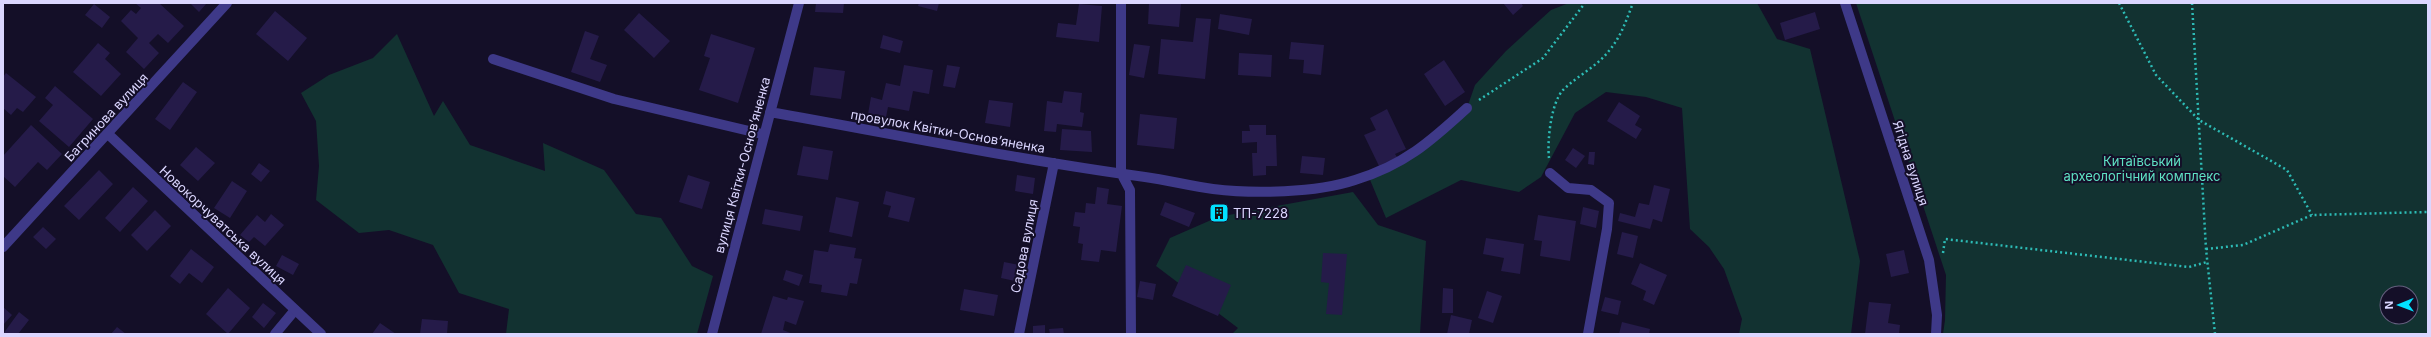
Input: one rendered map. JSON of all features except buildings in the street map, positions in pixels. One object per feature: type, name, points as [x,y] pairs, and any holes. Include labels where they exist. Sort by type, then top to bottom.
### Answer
[{"type":"street","name":"Багринова вулиця","points":[[3,247],[227,3]]},
{"type":"street","name":"вулиця Квітки-Основ’яненка","points":[[712,334],[762,134],[770,112],[799,3]]},
{"type":"street","points":[[1120,3],[1121,173],[1130,190],[1131,334]]},
{"type":"street","name":"Ягідна вулиця","points":[[1845,3],[1929,260],[1937,315],[1936,334]]},
{"type":"street","points":[[493,59],[614,99],[762,134]]},
{"type":"street","name":"провулок Квітки-Основʼяненка","points":[[770,112],[1054,163],[1167,180],[1211,189],[1258,193],[1353,181],[1398,164],[1428,143],[1467,108]]},
{"type":"street","name":"Новокорчуватська вулиця","points":[[108,134],[321,334]]},
{"type":"street","name":"Садова вулиця","points":[[1019,334],[1054,163]]},
{"type":"street","points":[[1550,174],[1568,188],[1590,190],[1609,203],[1607,229],[1588,334]]},
{"type":"street","points":[[275,334],[295,310]]},
{"type":"path","points":[[1467,108],[1542,58],[1585,3]]},
{"type":"path","points":[[1550,174],[1548,148],[1554,110],[1562,91],[1607,54],[1621,36],[1633,3]]},
{"type":"path","points":[[2118,3],[2156,75],[2198,118],[2287,170],[2312,215]]},
{"type":"path","points":[[2192,3],[2206,249],[2215,334]]},
{"type":"path","points":[[2206,249],[2243,246],[2312,215],[2428,212]]},
{"type":"path","points":[[1943,254],[1945,239],[2189,267],[2207,262]]},
{"type":"green space","points":[[1569,3],[1757,3],[1777,39],[1810,49],[1860,261],[1851,334],[1739,334],[1742,319],[1724,269],[1709,247],[1690,229],[1682,108],[1646,97],[1606,92],[1575,113],[1541,177],[1519,192],[1461,180],[1386,218],[1368,175],[1398,164],[1467,108],[1475,85],[1506,51],[1551,10]]},
{"type":"green space","name":"Китаївський археологічний комплекс","points":[[1856,3],[2428,3],[2428,334],[1943,334],[1945,320],[1946,275]]},
{"type":"green space","points":[[397,34],[434,116],[443,101],[470,145],[545,171],[543,143],[604,170],[636,214],[661,218],[692,266],[713,276],[697,334],[506,334],[509,309],[459,293],[433,245],[389,230],[359,233],[316,200],[319,166],[316,121],[301,93],[329,75],[373,58]]},
{"type":"green space","points":[[1353,192],[1378,225],[1426,241],[1420,334],[1232,334],[1238,328],[1156,266],[1170,238],[1218,217]]},
{"type":"place","name":"ТП-7228","points":[[1219,213]]}]
